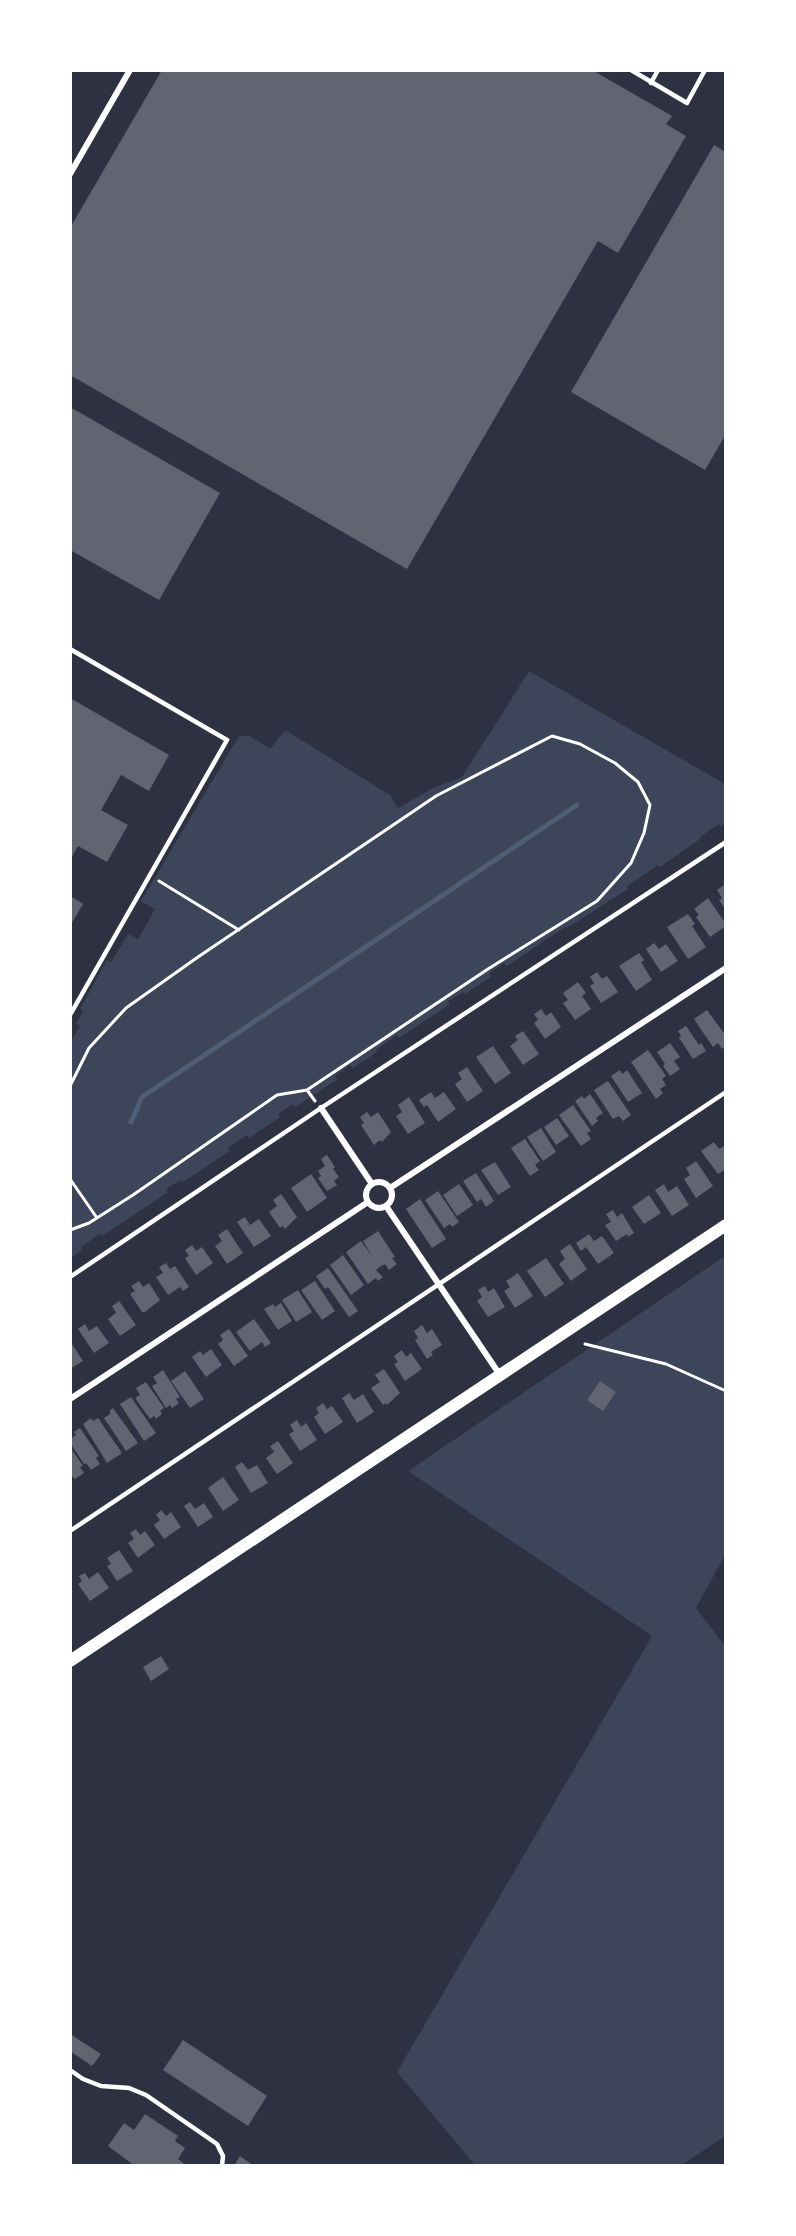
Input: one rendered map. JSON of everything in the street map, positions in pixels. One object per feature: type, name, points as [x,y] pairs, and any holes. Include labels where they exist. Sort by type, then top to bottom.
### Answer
[{"type":"main road","points":[[70,1661],[726,1224]]},
{"type":"street","points":[[70,174],[73,165],[130,70]]},
{"type":"street","points":[[390,1188],[726,968]]},
{"type":"street","points":[[321,1108],[372,1184]]},
{"type":"street","points":[[380,1182],[390,1188],[391,1200],[386,1206],[375,1207],[368,1202],[367,1191],[372,1184],[380,1182]]},
{"type":"street","points":[[70,1399],[368,1202]]},
{"type":"street","points":[[386,1206],[500,1375]]},
{"type":"lane","points":[[631,70],[687,103],[705,70]]},
{"type":"lane","points":[[651,83],[658,70]]},
{"type":"lane","points":[[70,650],[227,740],[70,1015]]},
{"type":"lane","points":[[70,1277],[321,1108],[726,842]]},
{"type":"lane","points":[[70,1531],[726,1092]]},
{"type":"lane","points":[[70,2070],[83,2079],[101,2086],[129,2088],[146,2095],[217,2144],[223,2156],[222,2166]]},
{"type":"path","points":[[70,1086],[88,1048],[126,1008],[436,796],[552,736],[580,744],[615,763],[638,782],[650,805],[644,833],[631,863],[597,901],[488,969],[307,1090],[277,1095],[97,1218],[79,1228],[70,1230]]},
{"type":"path","points":[[150,875],[239,930]]},
{"type":"path","points":[[307,1090],[321,1108]]},
{"type":"path","points":[[70,1179],[97,1218]]},
{"type":"path","points":[[585,1344],[666,1365],[726,1391]]},
{"type":"shaded area","points":[[529,671],[725,784],[725,823],[721,827],[719,824],[660,867],[658,865],[627,886],[628,889],[567,928],[565,927],[507,966],[504,963],[489,973],[491,977],[465,994],[464,992],[448,1001],[450,1004],[399,1038],[397,1035],[353,1068],[350,1065],[335,1076],[337,1080],[295,1107],[293,1104],[278,1114],[280,1117],[249,1138],[247,1135],[228,1148],[230,1151],[183,1182],[181,1180],[166,1189],[168,1192],[102,1236],[100,1234],[81,1247],[82,1250],[71,1258],[70,1043],[80,1026],[76,1024],[83,1011],[80,1009],[107,960],[111,962],[128,934],[138,939],[155,909],[141,901],[239,736],[250,736],[270,749],[285,730],[390,795],[398,808],[433,788],[462,777]]},
{"type":"shaded area","points":[[725,1256],[725,1555],[696,1608],[725,1646],[725,2136],[682,2165],[475,2165],[397,2072],[652,1636],[408,1471]]},
{"type":"building","points":[[162,70],[592,70],[672,116],[666,124],[686,136],[618,253],[598,241],[407,569],[70,375],[70,228]]},
{"type":"building","points":[[714,145],[724,151],[726,148],[726,434],[705,470],[571,392]]},
{"type":"building","points":[[70,407],[220,493],[159,600],[70,550]]},
{"type":"building","points":[[70,698],[169,755],[149,791],[121,775],[101,810],[128,825],[107,862],[78,846],[70,860]]},
{"type":"building","points":[[726,884],[726,910],[719,900],[722,898],[717,890]]},
{"type":"building","points":[[70,896],[83,904],[70,926]]},
{"type":"building","points":[[708,898],[726,924],[710,937],[696,917],[699,915],[694,909]]},
{"type":"building","points":[[688,914],[695,924],[692,926],[706,947],[688,959],[667,927]]},
{"type":"building","points":[[654,943],[659,949],[666,944],[678,961],[661,972],[646,949]]},
{"type":"building","points":[[639,953],[644,960],[641,962],[652,980],[636,991],[619,966]]},
{"type":"building","points":[[597,972],[602,979],[607,976],[618,992],[601,1003],[590,986],[594,983],[590,977]]},
{"type":"building","points":[[578,982],[586,993],[582,996],[591,1009],[575,1020],[563,1003],[568,1000],[563,993]]},
{"type":"building","points":[[541,1009],[546,1016],[551,1012],[561,1027],[545,1039],[534,1023],[538,1020],[534,1014]]},
{"type":"building","points":[[707,1010],[726,1036],[726,1046],[722,1049],[718,1043],[713,1047],[694,1019]]},
{"type":"building","points":[[686,1026],[706,1051],[693,1059],[679,1038],[681,1036],[678,1031]]},
{"type":"building","points":[[523,1031],[539,1054],[523,1065],[510,1046],[518,1040],[515,1036]]},
{"type":"building","points":[[670,1043],[680,1057],[674,1061],[680,1069],[670,1076],[657,1052]]},
{"type":"building","points":[[493,1046],[511,1073],[495,1084],[476,1057]]},
{"type":"building","points":[[648,1050],[666,1076],[662,1079],[666,1085],[660,1089],[663,1093],[656,1099],[631,1062]]},
{"type":"building","points":[[467,1067],[483,1091],[467,1102],[455,1084],[462,1079],[458,1073]]},
{"type":"building","points":[[620,1070],[622,1074],[627,1070],[642,1093],[628,1102],[611,1076]]},
{"type":"building","points":[[608,1081],[631,1115],[623,1121],[619,1116],[613,1119],[594,1090]]},
{"type":"building","points":[[431,1092],[435,1098],[444,1092],[456,1109],[438,1122],[427,1105],[424,1107],[419,1100]]},
{"type":"building","points":[[590,1094],[603,1113],[596,1118],[598,1121],[592,1126],[575,1101],[582,1096],[584,1099]]},
{"type":"building","points":[[409,1097],[425,1123],[408,1134],[396,1116],[402,1112],[398,1105]]},
{"type":"building","points":[[573,1105],[591,1131],[587,1133],[591,1139],[581,1146],[559,1115]]},
{"type":"building","points":[[367,1112],[371,1117],[378,1112],[391,1132],[382,1142],[380,1140],[374,1145],[361,1125],[364,1123],[360,1117]]},
{"type":"building","points":[[557,1118],[569,1136],[556,1145],[544,1127]]},
{"type":"building","points":[[541,1128],[556,1152],[543,1161],[527,1137]]},
{"type":"building","points":[[525,1139],[540,1161],[535,1165],[539,1170],[530,1176],[511,1148]]},
{"type":"building","points":[[714,1142],[719,1149],[724,1146],[726,1149],[726,1169],[718,1174],[701,1151]]},
{"type":"building","points":[[327,1155],[339,1177],[334,1181],[337,1185],[327,1191],[318,1178],[321,1176],[318,1171],[325,1166],[321,1159]]},
{"type":"building","points":[[696,1161],[713,1186],[696,1198],[684,1179],[690,1175],[686,1168]]},
{"type":"building","points":[[495,1162],[511,1187],[498,1195],[481,1170]]},
{"type":"building","points":[[476,1173],[494,1201],[486,1207],[481,1199],[477,1202],[463,1181]]},
{"type":"building","points":[[311,1174],[327,1198],[307,1212],[291,1188]]},
{"type":"building","points":[[459,1184],[473,1205],[457,1216],[443,1195]]},
{"type":"building","points":[[664,1184],[668,1192],[677,1186],[689,1205],[672,1216],[655,1190]]},
{"type":"building","points":[[438,1191],[459,1222],[452,1227],[450,1224],[444,1228],[425,1200]]},
{"type":"building","points":[[281,1194],[297,1217],[285,1229],[283,1226],[280,1228],[269,1212],[277,1206],[273,1200]]},
{"type":"building","points":[[649,1195],[661,1213],[644,1224],[632,1207]]},
{"type":"building","points":[[420,1199],[446,1239],[432,1248],[406,1209]]},
{"type":"building","points":[[613,1210],[617,1217],[622,1213],[634,1233],[628,1237],[627,1234],[616,1241],[605,1225],[611,1222],[606,1214]]},
{"type":"building","points":[[245,1217],[250,1225],[259,1219],[271,1236],[254,1247],[237,1222]]},
{"type":"building","points":[[227,1229],[243,1253],[227,1264],[215,1246],[222,1241],[218,1235]]},
{"type":"building","points":[[378,1231],[397,1264],[389,1270],[385,1264],[380,1267],[376,1270],[383,1277],[378,1281],[376,1278],[368,1284],[346,1252],[361,1241],[372,1256],[363,1241]]},
{"type":"building","points":[[589,1234],[594,1241],[602,1236],[614,1253],[598,1264],[586,1247],[581,1251],[576,1243]]},
{"type":"building","points":[[570,1244],[587,1269],[571,1281],[559,1264],[565,1259],[560,1251]]},
{"type":"building","points":[[192,1245],[196,1251],[202,1247],[213,1263],[196,1275],[185,1258],[189,1256],[185,1250]]},
{"type":"building","points":[[343,1255],[364,1285],[351,1295],[330,1265]]},
{"type":"building","points":[[546,1258],[564,1284],[545,1297],[527,1271]]},
{"type":"building","points":[[166,1263],[170,1269],[175,1266],[189,1287],[183,1291],[180,1287],[168,1295],[156,1277],[163,1273],[159,1267]]},
{"type":"building","points":[[328,1268],[358,1311],[349,1317],[328,1287],[325,1289],[316,1276]]},
{"type":"building","points":[[518,1273],[533,1296],[515,1308],[504,1291],[510,1287],[506,1281]]},
{"type":"building","points":[[139,1281],[143,1287],[149,1283],[160,1300],[145,1312],[142,1312],[130,1294],[135,1291],[131,1286]]},
{"type":"building","points":[[315,1281],[335,1311],[322,1320],[301,1290]]},
{"type":"building","points":[[485,1286],[488,1292],[494,1288],[505,1307],[488,1317],[477,1301],[482,1297],[478,1290]]},
{"type":"building","points":[[298,1290],[312,1312],[296,1322],[282,1300]]},
{"type":"building","points":[[119,1301],[136,1325],[120,1336],[108,1319],[116,1313],[112,1306]]},
{"type":"building","points":[[281,1303],[292,1321],[278,1330],[264,1309]]},
{"type":"building","points":[[254,1319],[271,1343],[265,1347],[262,1342],[250,1351],[236,1332]]},
{"type":"building","points":[[85,1324],[89,1331],[97,1326],[109,1343],[94,1353],[78,1329]]},
{"type":"building","points":[[422,1325],[427,1333],[432,1329],[442,1345],[431,1352],[433,1355],[427,1359],[415,1340],[418,1338],[414,1331]]},
{"type":"building","points":[[229,1329],[248,1356],[234,1366],[218,1344],[223,1340],[220,1335]]},
{"type":"building","points":[[70,1341],[83,1361],[70,1369]]},
{"type":"building","points":[[211,1349],[222,1365],[206,1377],[192,1357],[200,1351],[203,1355]]},
{"type":"building","points":[[402,1350],[406,1357],[411,1353],[422,1369],[405,1381],[394,1364],[398,1362],[394,1356]]},
{"type":"building","points":[[384,1369],[400,1393],[387,1405],[386,1403],[383,1405],[371,1388],[380,1382],[375,1375]]},
{"type":"building","points":[[163,1370],[180,1397],[176,1399],[179,1403],[172,1408],[170,1405],[166,1408],[152,1386],[157,1383],[153,1377]]},
{"type":"building","points":[[185,1371],[204,1399],[190,1408],[171,1381]]},
{"type":"building","points":[[600,1381],[616,1392],[603,1411],[587,1400]]},
{"type":"building","points":[[146,1382],[164,1408],[160,1411],[162,1414],[156,1419],[154,1416],[150,1419],[135,1398],[140,1395],[136,1388]]},
{"type":"building","points":[[349,1393],[354,1400],[363,1394],[374,1412],[357,1423],[342,1398]]},
{"type":"building","points":[[131,1397],[156,1433],[144,1441],[120,1404]]},
{"type":"building","points":[[323,1403],[327,1409],[332,1406],[343,1422],[325,1434],[314,1417],[319,1413],[316,1408]]},
{"type":"building","points":[[113,1408],[138,1443],[126,1451],[104,1418]]},
{"type":"building","points":[[91,1418],[93,1421],[98,1418],[122,1453],[107,1463],[83,1424]]},
{"type":"building","points":[[297,1420],[301,1427],[306,1423],[317,1440],[300,1451],[289,1434],[294,1431],[290,1425]]},
{"type":"building","points":[[80,1428],[99,1456],[96,1458],[100,1464],[91,1470],[86,1463],[84,1464],[70,1443],[70,1439],[76,1435],[74,1432]]},
{"type":"building","points":[[278,1441],[293,1463],[277,1474],[266,1458],[274,1452],[270,1446]]},
{"type":"building","points":[[70,1447],[83,1466],[80,1467],[84,1473],[75,1479],[70,1474]]},
{"type":"building","points":[[242,1462],[248,1470],[257,1465],[268,1483],[251,1493],[235,1467]]},
{"type":"building","points":[[223,1477],[239,1500],[223,1511],[208,1488]]},
{"type":"building","points":[[190,1502],[195,1509],[204,1503],[213,1517],[198,1527],[184,1506]]},
{"type":"building","points":[[161,1510],[166,1516],[171,1512],[181,1527],[164,1539],[154,1525],[160,1520],[156,1515]]},
{"type":"building","points":[[136,1529],[140,1535],[145,1531],[155,1545],[138,1558],[128,1543],[134,1539],[130,1533]]},
{"type":"building","points":[[119,1550],[133,1571],[117,1581],[107,1566],[111,1564],[107,1558]]},
{"type":"building","points":[[98,1572],[109,1588],[90,1601],[78,1584],[82,1581],[79,1576],[85,1573],[89,1579]]},
{"type":"building","points":[[161,1656],[169,1669],[151,1681],[143,1667]]},
{"type":"building","points":[[70,2034],[101,2054],[92,2066],[70,2051]]},
{"type":"building","points":[[183,2040],[267,2096],[248,2126],[163,2070]]},
{"type":"building","points":[[145,2114],[178,2136],[175,2141],[185,2148],[178,2159],[187,2166],[135,2166],[108,2146],[124,2123],[134,2130]]},
{"type":"building","points":[[240,2156],[254,2166],[234,2166]]},
{"type":"waterway","points":[[131,1122],[142,1097],[577,805]]}]
